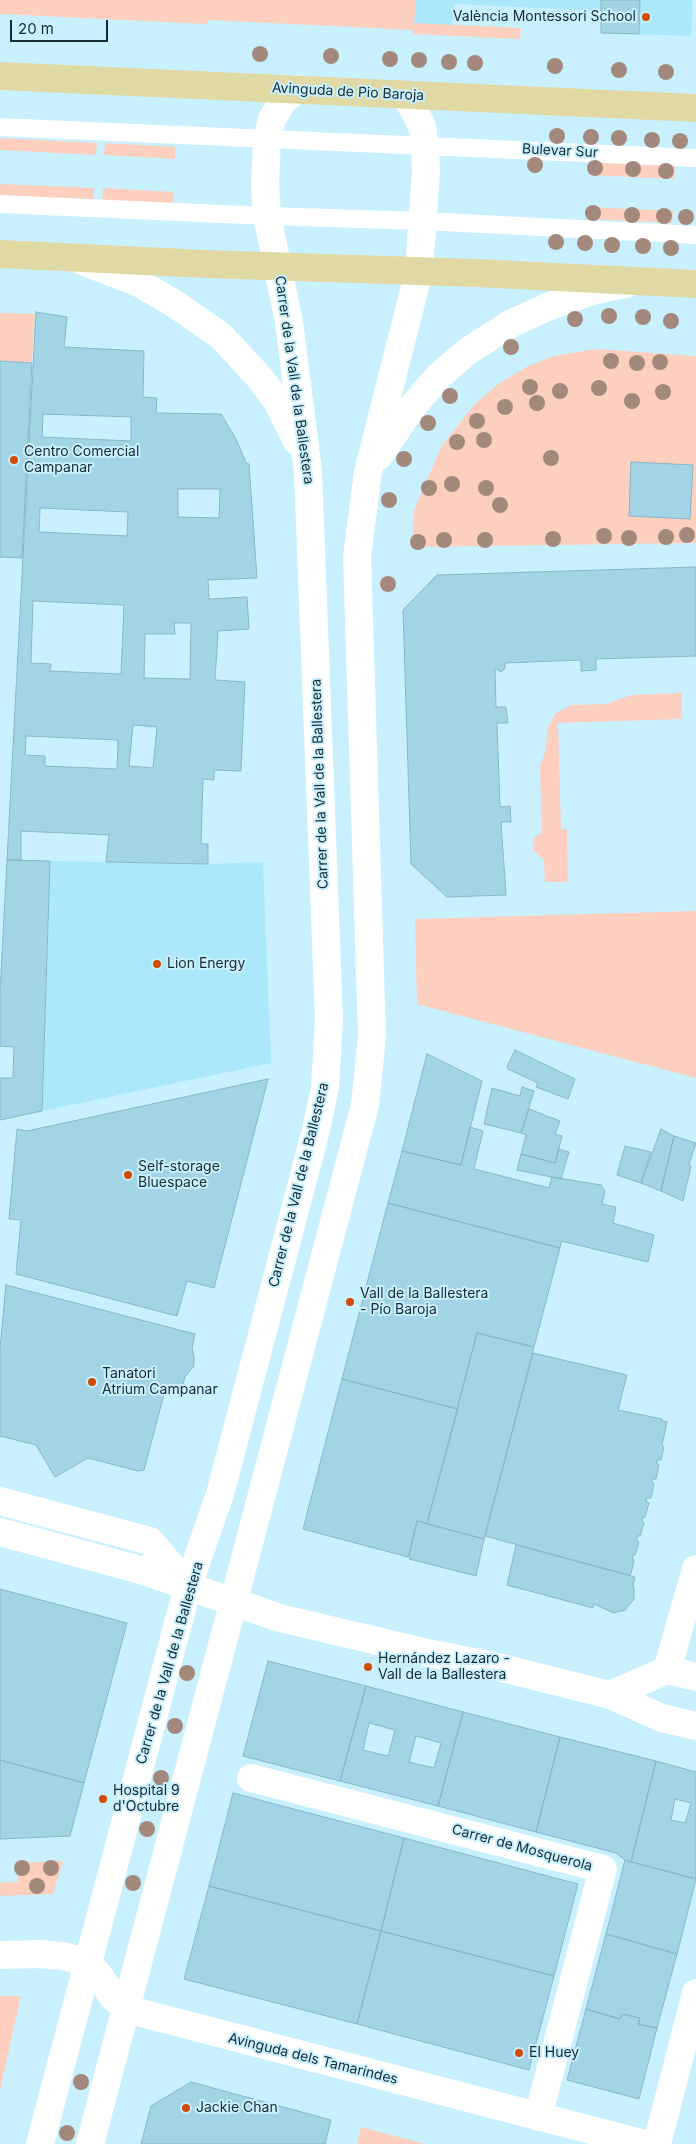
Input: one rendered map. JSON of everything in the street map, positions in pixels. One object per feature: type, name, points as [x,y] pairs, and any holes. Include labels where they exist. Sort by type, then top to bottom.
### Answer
[{"type":"main road","name":"Avinguda de Pio Baroja","points":[[0,76],[696,108]]},
{"type":"main road","points":[[0,254],[696,284]]},
{"type":"street","name":"Carrer de la Vall de la Ballestera","points":[[40,2144],[188,1586],[220,1494],[316,1130],[325,1088],[329,1020],[308,471],[289,322],[267,216],[265,183],[267,139],[272,119],[282,102],[297,89]]},
{"type":"street","points":[[90,2144],[353,1153],[369,1074],[372,1037],[371,966],[357,557],[368,472],[419,271],[426,171],[425,145],[422,127],[415,111],[404,95]]},
{"type":"street","points":[[72,257],[139,284],[175,304],[221,336],[259,377],[278,401],[308,471]]},
{"type":"street","points":[[368,472],[412,407],[439,376],[468,351],[512,323],[552,305],[595,290],[637,281]]},
{"type":"street","points":[[0,1501],[150,1541],[188,1586]]},
{"type":"street","points":[[0,1532],[141,1570],[286,1619],[610,1695],[662,1718],[696,1726]]},
{"type":"street","points":[[668,1670],[696,1569]]},
{"type":"street","points":[[610,1695],[668,1670],[696,1677]]},
{"type":"street","name":"Carrer de Mosquerola","points":[[252,1778],[603,1870],[538,2117]]},
{"type":"street","points":[[0,1955],[55,1955],[88,1963],[101,1978],[112,1996],[126,2009]]},
{"type":"street","points":[[657,2144],[696,1993]]},
{"type":"street","name":"Avinguda dels Tamarindes","points":[[126,2009],[645,2144]]},
{"type":"lane","points":[[0,127],[425,145]]},
{"type":"lane","name":"Bulevar Sur","points":[[425,145],[696,158]]},
{"type":"lane","points":[[0,204],[423,221],[696,235]]},
{"type":"shaded area","points":[[0,0],[416,0],[414,23],[521,28],[520,39],[413,34],[413,30],[208,20],[207,24],[0,14]]},
{"type":"shaded area","name":"València Montessori School","points":[[416,0],[693,0],[691,36],[601,33],[601,11],[454,4],[452,26],[414,23]]},
{"type":"shaded area","points":[[0,138],[97,143],[96,155],[0,150]]},
{"type":"shaded area","points":[[105,143],[175,147],[175,159],[104,155]]},
{"type":"shaded area","points":[[591,162],[675,166],[674,179],[590,175]]},
{"type":"shaded area","points":[[0,184],[94,188],[94,200],[0,195]]},
{"type":"shaded area","points":[[103,188],[174,192],[173,204],[102,200]]},
{"type":"shaded area","points":[[589,207],[673,211],[672,223],[589,219]]},
{"type":"shaded area","points":[[0,313],[35,314],[32,363],[0,361]]},
{"type":"shaded area","points":[[596,349],[696,356],[696,543],[412,547],[414,511],[441,447],[473,406],[497,385],[526,367],[554,356]]},
{"type":"shaded area","points":[[682,693],[682,719],[558,723],[561,829],[567,830],[568,882],[545,882],[544,860],[534,851],[533,840],[542,833],[540,767],[545,752],[548,727],[555,714],[571,705],[607,704],[631,695]]},
{"type":"shaded area","name":"Lion Energy","points":[[50,861],[208,864],[263,862],[271,1063],[42,1111]]},
{"type":"shaded area","points":[[696,911],[696,1078],[417,1004],[415,919]]},
{"type":"shaded area","points":[[63,1861],[53,1894],[0,1896],[0,1883],[18,1882],[17,1863]]},
{"type":"shaded area","points":[[0,1996],[21,1996],[0,2090]]},
{"type":"shaded area","points":[[361,2127],[425,2144],[357,2144]]},
{"type":"building","points":[[601,0],[640,0],[639,34],[601,33]]},
{"type":"building","points":[[36,312],[67,317],[64,347],[144,351],[143,397],[157,398],[156,413],[221,414],[236,439],[246,463],[249,464],[257,578],[208,580],[209,599],[247,597],[249,629],[218,631],[215,680],[245,682],[241,771],[214,770],[214,780],[203,779],[201,844],[208,844],[208,864],[106,862],[109,835],[21,831],[21,860],[7,860]],"holes":[[[43,414],[131,417],[131,441],[42,437]],[[178,489],[220,489],[219,518],[178,517]],[[40,508],[128,512],[127,536],[39,532]],[[33,601],[124,605],[121,674],[50,671],[51,664],[31,663]],[[174,623],[191,623],[190,679],[144,678],[145,634],[175,634]],[[133,725],[157,727],[153,768],[129,766]],[[26,736],[118,740],[117,769],[45,766],[45,756],[25,755]]]},
{"type":"building","name":"Centro Comercial Campanar","points":[[0,361],[32,363],[22,558],[0,557]]},
{"type":"building","points":[[631,462],[693,465],[690,519],[629,516]]},
{"type":"building","points":[[696,567],[696,656],[596,659],[596,670],[581,671],[581,660],[505,663],[505,668],[501,672],[495,668],[496,707],[506,707],[508,723],[497,723],[500,807],[510,806],[511,822],[501,822],[506,895],[447,897],[411,864],[403,610],[437,575]]},
{"type":"building","points":[[7,860],[50,861],[42,1111],[0,1120],[0,1078],[13,1078],[14,1047],[0,1046],[0,993]]},
{"type":"building","points":[[515,1050],[575,1079],[568,1099],[536,1087],[538,1083],[508,1069],[507,1066]]},
{"type":"building","points":[[427,1054],[482,1081],[461,1165],[402,1151]]},
{"type":"building","name":"Self-storage Bluespace","points":[[268,1079],[214,1288],[187,1281],[177,1316],[16,1274],[21,1220],[9,1219],[17,1129],[27,1131]]},
{"type":"building","points":[[522,1087],[534,1091],[521,1133],[484,1124],[492,1088],[520,1096]]},
{"type":"building","points":[[529,1109],[560,1121],[555,1134],[562,1136],[555,1163],[521,1154],[526,1135],[521,1133]]},
{"type":"building","points":[[470,1127],[483,1131],[474,1169],[549,1188],[552,1177],[601,1185],[605,1191],[602,1204],[616,1207],[613,1223],[654,1235],[648,1262],[561,1241],[560,1248],[388,1203],[402,1151],[461,1165]]},
{"type":"building","points":[[661,1129],[674,1136],[661,1191],[641,1183]]},
{"type":"building","points":[[674,1136],[696,1143],[689,1164],[691,1166],[683,1201],[661,1191]]},
{"type":"building","points":[[625,1146],[651,1152],[641,1183],[617,1175]]},
{"type":"building","points":[[559,1149],[569,1152],[561,1179],[517,1170],[521,1154],[555,1163]]},
{"type":"building","points":[[388,1203],[560,1248],[534,1347],[477,1333],[457,1409],[342,1379]]},
{"type":"building","name":"Tanatori Atrium Campanar","points":[[6,1285],[195,1334],[192,1348],[194,1366],[185,1377],[181,1391],[166,1387],[144,1470],[138,1471],[88,1458],[55,1477],[36,1445],[0,1436],[0,1348]]},
{"type":"building","points":[[477,1333],[534,1347],[484,1539],[427,1524]]},
{"type":"building","points":[[533,1353],[627,1375],[618,1410],[662,1419],[662,1421],[667,1422],[661,1460],[657,1460],[659,1465],[656,1479],[652,1479],[654,1484],[651,1498],[647,1498],[646,1502],[649,1503],[645,1517],[642,1518],[644,1523],[640,1536],[637,1536],[639,1542],[632,1559],[634,1560],[631,1574],[628,1575],[485,1536]]},
{"type":"building","points":[[342,1379],[458,1409],[427,1523],[417,1521],[408,1557],[303,1529]]},
{"type":"building","points":[[417,1521],[484,1539],[476,1576],[409,1559]]},
{"type":"building","points":[[516,1545],[635,1577],[633,1585],[634,1599],[625,1610],[614,1613],[594,1604],[593,1608],[507,1585]]},
{"type":"building","points":[[0,1589],[127,1623],[84,1783],[0,1760]]},
{"type":"building","points":[[268,1661],[366,1686],[340,1781],[243,1756]]},
{"type":"building","points":[[366,1686],[463,1712],[438,1806],[340,1781]],"holes":[[[369,1723],[395,1730],[388,1756],[363,1750]],[[416,1736],[441,1743],[434,1768],[409,1762]]]},
{"type":"building","points":[[463,1712],[560,1737],[536,1832],[438,1806]]},
{"type":"building","points":[[560,1737],[656,1761],[631,1862],[616,1853],[536,1832]]},
{"type":"building","points":[[0,1760],[84,1783],[70,1836],[0,1839]]},
{"type":"building","points":[[656,1761],[696,1772],[696,1879],[631,1862]],"holes":[[[675,1799],[691,1803],[685,1823],[671,1820]]]},
{"type":"building","points":[[233,1793],[404,1838],[381,1931],[209,1886]]},
{"type":"building","points":[[404,1838],[578,1884],[554,1976],[381,1931]]},
{"type":"building","points":[[625,1860],[696,1879],[677,1954],[606,1934]]},
{"type":"building","points":[[209,1886],[381,1931],[357,2024],[184,1979]]},
{"type":"building","points":[[381,1931],[554,1976],[529,2070],[357,2024]]},
{"type":"building","points":[[606,1934],[677,1954],[657,2028],[638,2024],[640,2018],[622,2014],[620,2019],[586,2009]]},
{"type":"building","points":[[586,2009],[620,2019],[622,2014],[640,2018],[638,2024],[657,2028],[639,2099],[567,2080]]},
{"type":"building","points":[[191,2082],[331,2120],[325,2144],[141,2144],[151,2106]]},
{"type":"place","name":"València Montessori School","points":[[646,17]]},
{"type":"place","name":"Centro Comercial Campanar","points":[[14,460]]},
{"type":"place","name":"Lion Energy","points":[[157,964]]},
{"type":"place","name":"Self-storage Bluespace","points":[[128,1175]]},
{"type":"place","name":"Vall de la Ballestera - Pío Baroja","points":[[350,1302]]},
{"type":"place","name":"Tanatori Atrium Campanar","points":[[92,1382]]},
{"type":"place","name":"Hernández Lazaro - Vall de la Ballestera","points":[[368,1667]]},
{"type":"place","name":"Hospital 9 d'Octubre","points":[[103,1799]]},
{"type":"place","name":"El Huey","points":[[519,2053]]},
{"type":"place","name":"Jackie Chan","points":[[186,2108]]}]
